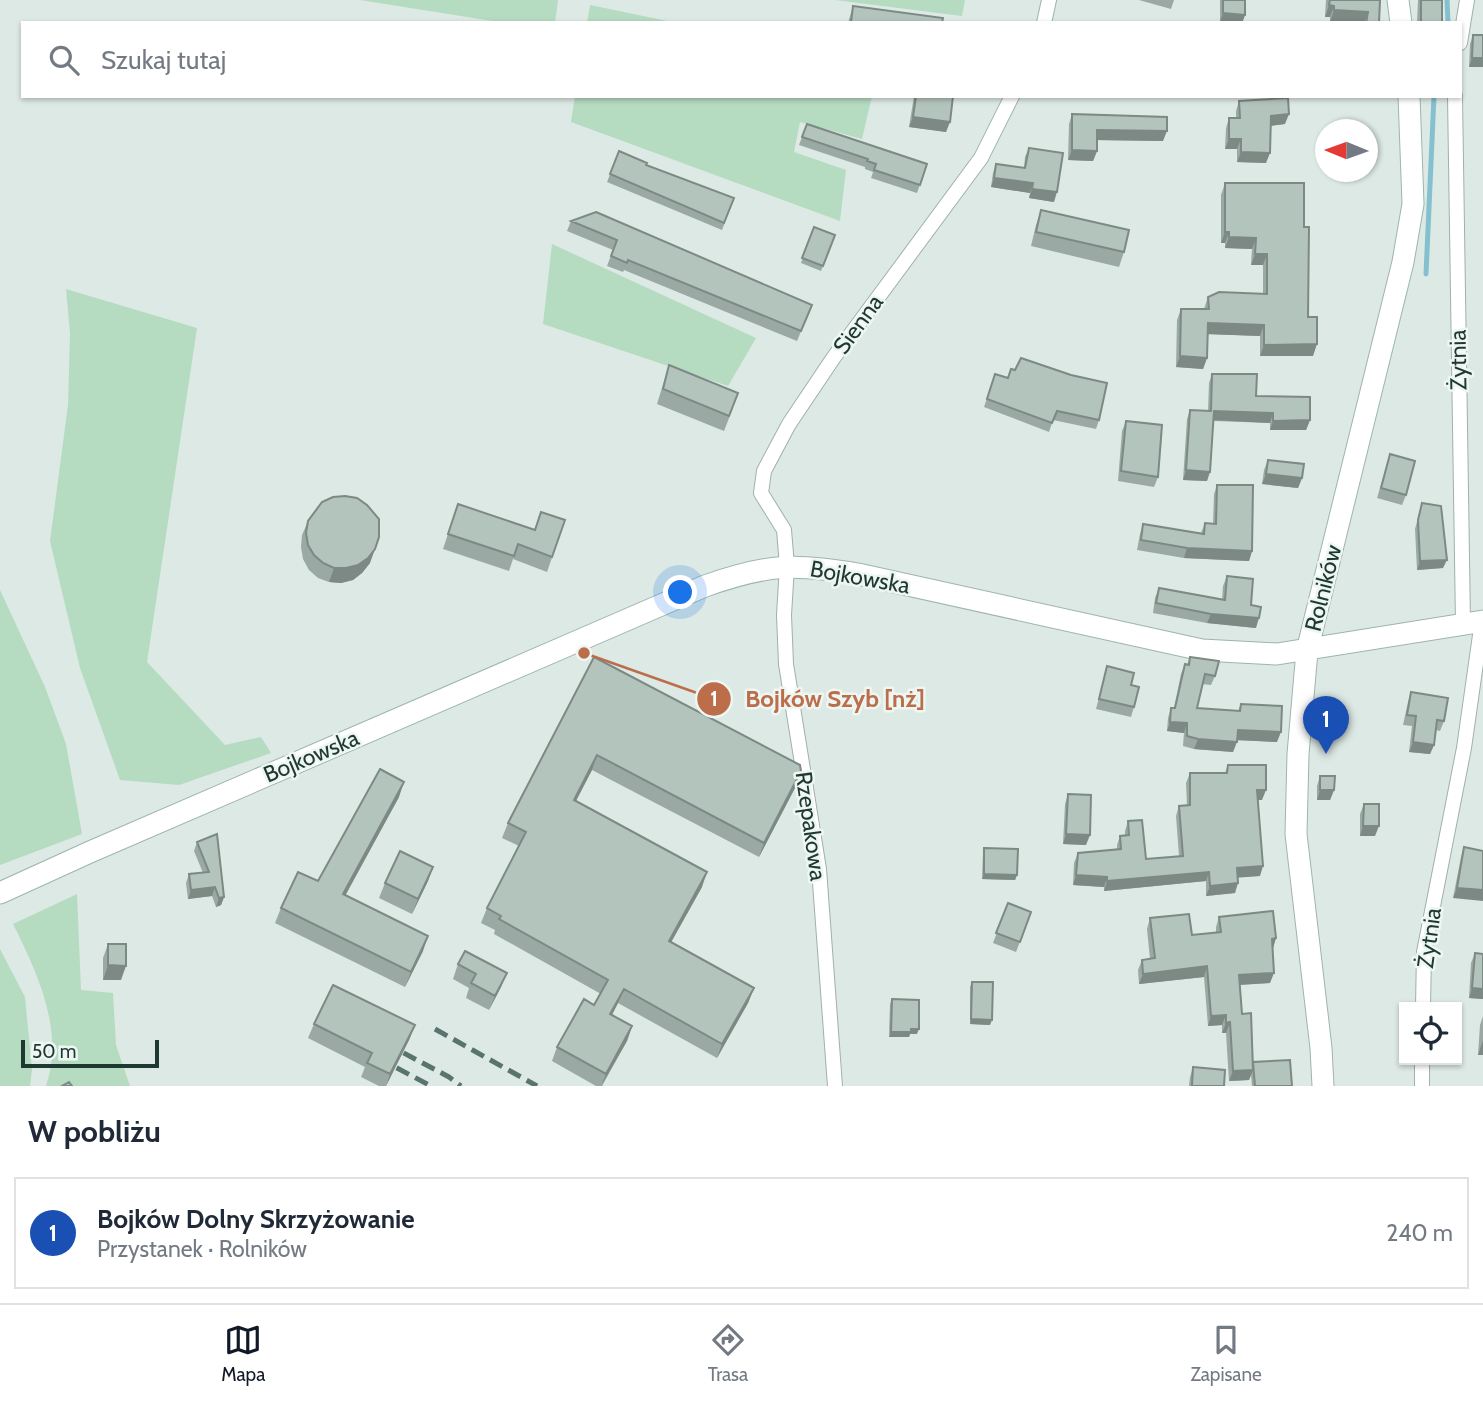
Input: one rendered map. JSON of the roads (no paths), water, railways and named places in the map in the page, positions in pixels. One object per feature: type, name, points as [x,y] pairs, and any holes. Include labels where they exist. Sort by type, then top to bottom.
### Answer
[{"type":"street","points":[[1044,21],[1049,0]]},
{"type":"street","points":[[1398,0],[1401,21]]},
{"type":"street","points":[[1462,31],[1467,0]]},
{"type":"street","name":"Sienna","points":[[787,566],[784,530],[761,493],[764,471],[789,424],[834,357],[981,158],[1011,98]]},
{"type":"street","name":"Rolników","points":[[1323,1086],[1296,834],[1298,754],[1307,651],[1403,262],[1413,204],[1409,98]]},
{"type":"street","name":"Żytnia","points":[[1423,1002],[1424,952],[1464,748],[1476,622],[1455,98]]},
{"type":"street","name":"Bojkowska","points":[[0,893],[705,586],[746,572],[787,566],[824,567],[1202,650],[1277,654],[1307,651],[1476,622]]},
{"type":"street","name":"Rzepakowa","points":[[787,566],[784,615],[786,664],[819,869],[835,1086]]},
{"type":"street","points":[[1422,1065],[1422,1086]]},
{"type":"waterway","points":[[1447,0],[1448,21]]},
{"type":"waterway","points":[[1426,274],[1434,98]]},
{"type":"railway","points":[[435,1029],[537,1086]]},
{"type":"railway","points":[[385,1043],[461,1086]]},
{"type":"railway","points":[[378,1058],[431,1086]]},
{"type":"place","name":"Bojków Szyb [nż]","points":[[584,653]]},
{"type":"place","name":"Bojków Dolny Skrzyżowanie","points":[[1326,754]]}]
